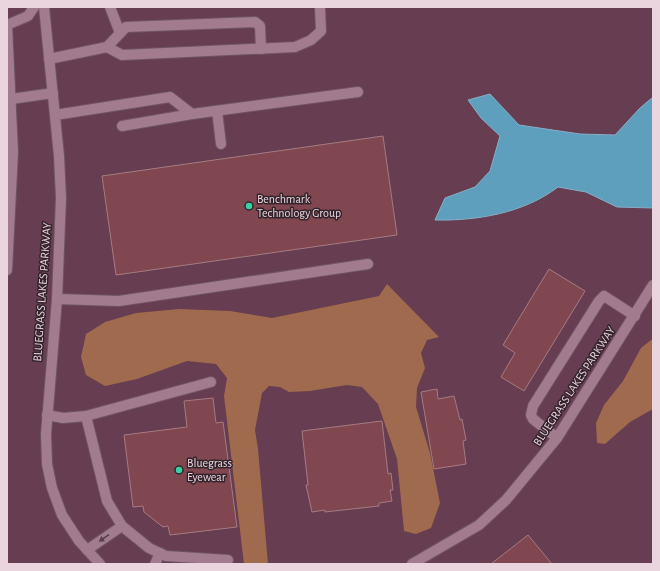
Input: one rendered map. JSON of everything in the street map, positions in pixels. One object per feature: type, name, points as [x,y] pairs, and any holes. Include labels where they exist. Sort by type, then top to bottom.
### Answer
[{"type":"street","points":[[8,270],[13,152],[7,25],[28,16],[34,7]]},
{"type":"street","name":"BLUEGRASS LAKES PARKWAY","points":[[44,7],[55,115],[61,198],[57,299],[47,415],[46,453],[52,488],[62,515],[71,531],[100,564]]},
{"type":"street","points":[[110,7],[120,33]]},
{"type":"street","points":[[107,47],[122,55],[295,47],[312,40],[321,31],[320,8]]},
{"type":"street","points":[[49,59],[107,47],[126,27],[254,22],[260,26],[261,48]]},
{"type":"street","points":[[122,126],[192,114],[358,92]]},
{"type":"street","points":[[11,99],[53,93]]},
{"type":"street","points":[[55,115],[170,97],[192,114]]},
{"type":"street","points":[[217,111],[221,144]]},
{"type":"street","points":[[57,299],[119,301],[368,264]]},
{"type":"street","name":"BLUEGRASS LAKES PARKWAY","points":[[412,564],[479,525],[506,500],[557,438],[635,316],[653,285]]},
{"type":"street","points":[[557,438],[533,419],[531,415],[532,406],[599,301],[604,296],[635,316]]},
{"type":"street","points":[[47,415],[63,418],[86,416],[211,382]]},
{"type":"street","points":[[86,416],[107,501],[122,526],[149,548],[166,556],[228,560]]},
{"type":"street","points":[[87,550],[122,526]]},
{"type":"street","points":[[155,564],[160,553]]},
{"type":"shaded area","points":[[7,7],[653,7],[653,564],[7,564]]},
{"type":"shaded area","points":[[387,284],[439,337],[427,340],[421,353],[425,368],[417,388],[416,407],[430,453],[440,503],[431,528],[416,534],[404,531],[397,459],[378,404],[362,387],[347,385],[310,391],[289,392],[280,387],[269,386],[262,393],[255,430],[268,564],[244,564],[224,396],[227,378],[216,364],[187,361],[137,379],[105,386],[86,375],[81,357],[86,334],[105,322],[136,313],[179,309],[230,311],[272,318],[379,296]]},
{"type":"shaded area","points":[[653,340],[653,409],[630,422],[605,444],[597,443],[596,423],[604,405],[623,381],[641,348]]},
{"type":"water","points":[[490,94],[519,125],[580,134],[615,135],[640,108],[653,97],[653,208],[617,207],[586,192],[558,187],[545,196],[530,203],[500,214],[467,219],[435,220],[445,198],[475,187],[490,171],[500,136],[481,118],[468,100]]},
{"type":"building","name":"Benchmark Technology Group","points":[[383,136],[397,235],[116,275],[102,176]]},
{"type":"building","points":[[549,269],[585,291],[524,391],[501,377],[515,353],[503,345]]},
{"type":"building","points":[[437,389],[438,399],[454,396],[460,420],[462,419],[466,440],[463,441],[466,464],[434,469],[421,392]]},
{"type":"building","name":"Bluegrass Eyewear","points":[[213,398],[216,423],[223,422],[237,527],[170,535],[168,526],[163,527],[144,512],[143,506],[133,507],[124,435],[187,427],[184,401]]},
{"type":"building","points":[[382,421],[388,474],[391,473],[393,490],[390,490],[392,501],[379,503],[379,506],[312,512],[306,485],[308,485],[302,431]]},
{"type":"building","points":[[528,535],[552,564],[491,564]]},
{"type":"place","name":"Benchmark Technology Group","points":[[249,206]]},
{"type":"place","name":"Bluegrass Eyewear","points":[[179,470]]}]
